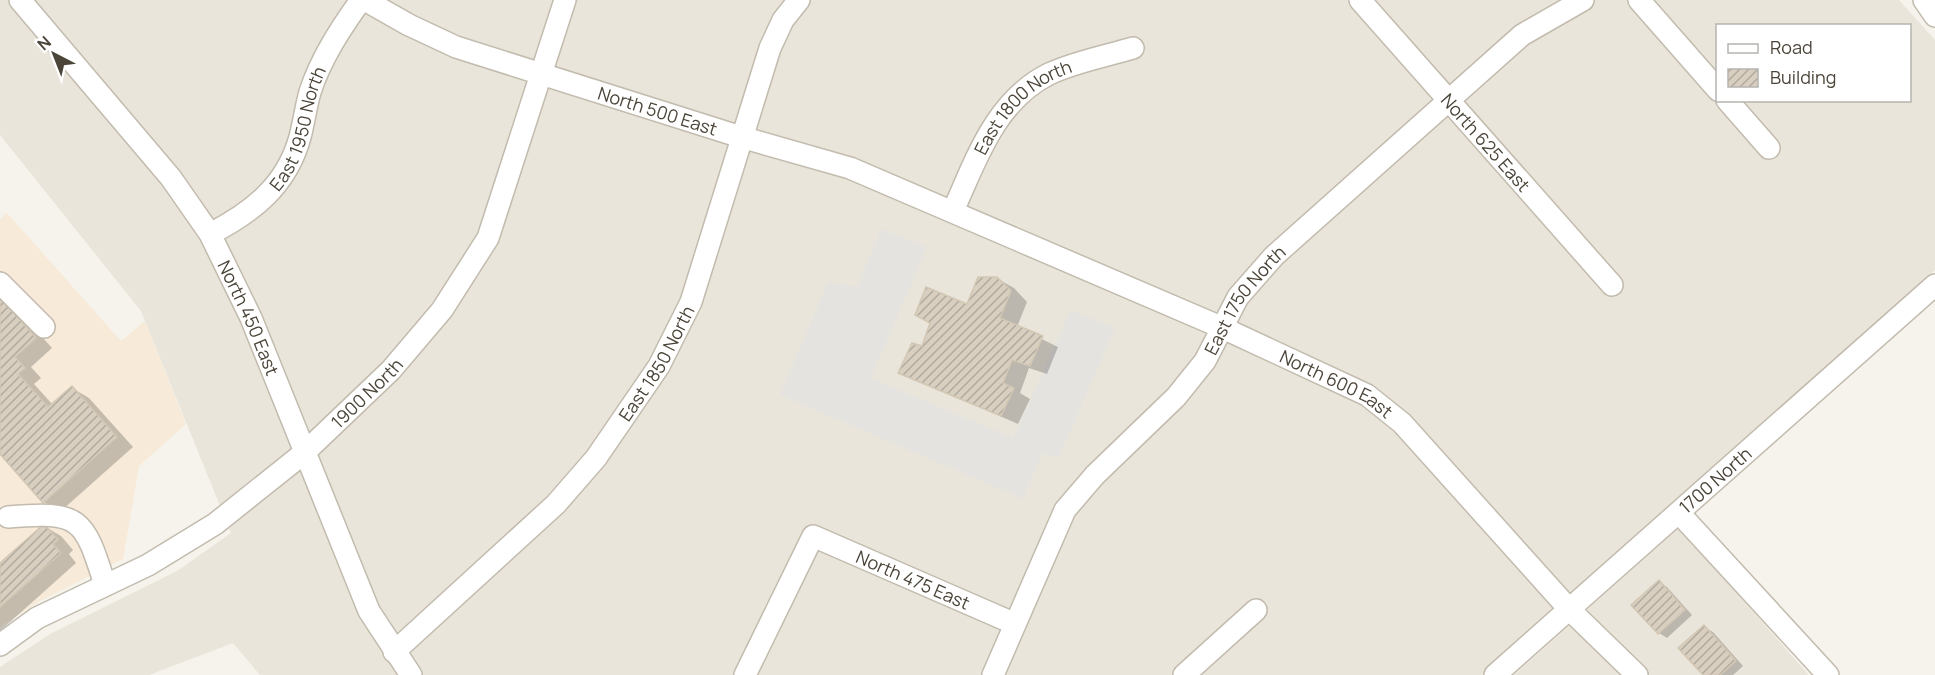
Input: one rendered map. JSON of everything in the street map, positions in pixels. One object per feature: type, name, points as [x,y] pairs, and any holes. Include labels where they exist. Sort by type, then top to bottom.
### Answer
[{"type":"street","name":"North 450 East","points":[[20,0],[171,178],[210,234],[251,318],[369,611],[411,675]]},
{"type":"street","name":"East 1950 North","points":[[210,234],[244,217],[272,190],[290,165],[300,138],[310,91],[325,57],[341,28],[363,0]]},
{"type":"street","name":"North 500 East","points":[[363,0],[456,47],[741,137],[850,168],[953,211]]},
{"type":"street","name":"1900 North","points":[[0,645],[37,618],[148,565],[215,524],[304,453],[398,361],[442,310],[488,238],[543,74],[565,0]]},
{"type":"street","name":"East 1850 North","points":[[394,652],[556,504],[596,458],[659,366],[691,302],[770,48],[783,20],[799,0]]},
{"type":"street","name":"North 625 East","points":[[1360,0],[1612,285]]},
{"type":"street","name":"East 1750 North","points":[[993,675],[1013,623],[1065,510],[1095,475],[1176,397],[1205,361],[1238,297],[1274,256],[1522,35],[1582,0]]},
{"type":"street","points":[[1639,0],[1716,88]]},
{"type":"street","points":[[1924,0],[1935,16]]},
{"type":"street","name":"East 1800 North","points":[[953,211],[989,130],[1019,94],[1050,74],[1133,48]]},
{"type":"street","points":[[1729,102],[1769,148]]},
{"type":"street","name":"North 600 East","points":[[953,211],[1223,328],[1367,395],[1401,423],[1569,609],[1637,675]]},
{"type":"street","points":[[0,284],[44,327]]},
{"type":"street","name":"1700 North","points":[[1495,675],[1935,285]]},
{"type":"street","points":[[1678,513],[1828,675]]},
{"type":"street","points":[[2,517],[45,514],[63,517],[80,524],[89,537],[105,585]]},
{"type":"street","name":"North 475 East","points":[[745,675],[813,536],[1013,623]]},
{"type":"street","points":[[1184,675],[1256,610]]},
{"type":"shaded area","points":[[0,0],[1899,0],[1935,40],[1935,270],[1482,675],[260,675],[233,643],[149,675],[0,675],[0,667],[50,634],[177,571],[231,533],[141,311],[0,135]]},
{"type":"shaded area","points":[[7,213],[121,341],[145,321],[186,424],[139,466],[123,559],[40,601],[0,627],[0,219]]},
{"type":"shaded area","points":[[881,229],[927,247],[871,378],[1013,438],[1071,310],[1115,328],[1059,457],[1042,454],[1023,499],[780,395],[828,282],[857,287]]},
{"type":"shaded area","points":[[1679,528],[1809,675],[1514,675]]},
{"type":"building","points":[[978,277],[997,277],[1011,291],[1000,318],[1043,336],[1030,366],[1012,360],[1003,383],[1014,388],[1001,416],[898,373],[912,343],[922,346],[930,323],[915,315],[926,287],[967,304]]},
{"type":"building","points":[[0,297],[36,338],[15,357],[25,368],[18,374],[48,407],[72,386],[117,437],[43,503],[0,454]]},
{"type":"building","points":[[44,524],[58,540],[53,544],[61,553],[0,607],[0,563]]},
{"type":"building","points":[[1659,580],[1685,610],[1658,634],[1631,605]]},
{"type":"building","points":[[1704,625],[1736,661],[1720,675],[1703,675],[1678,648]]}]
